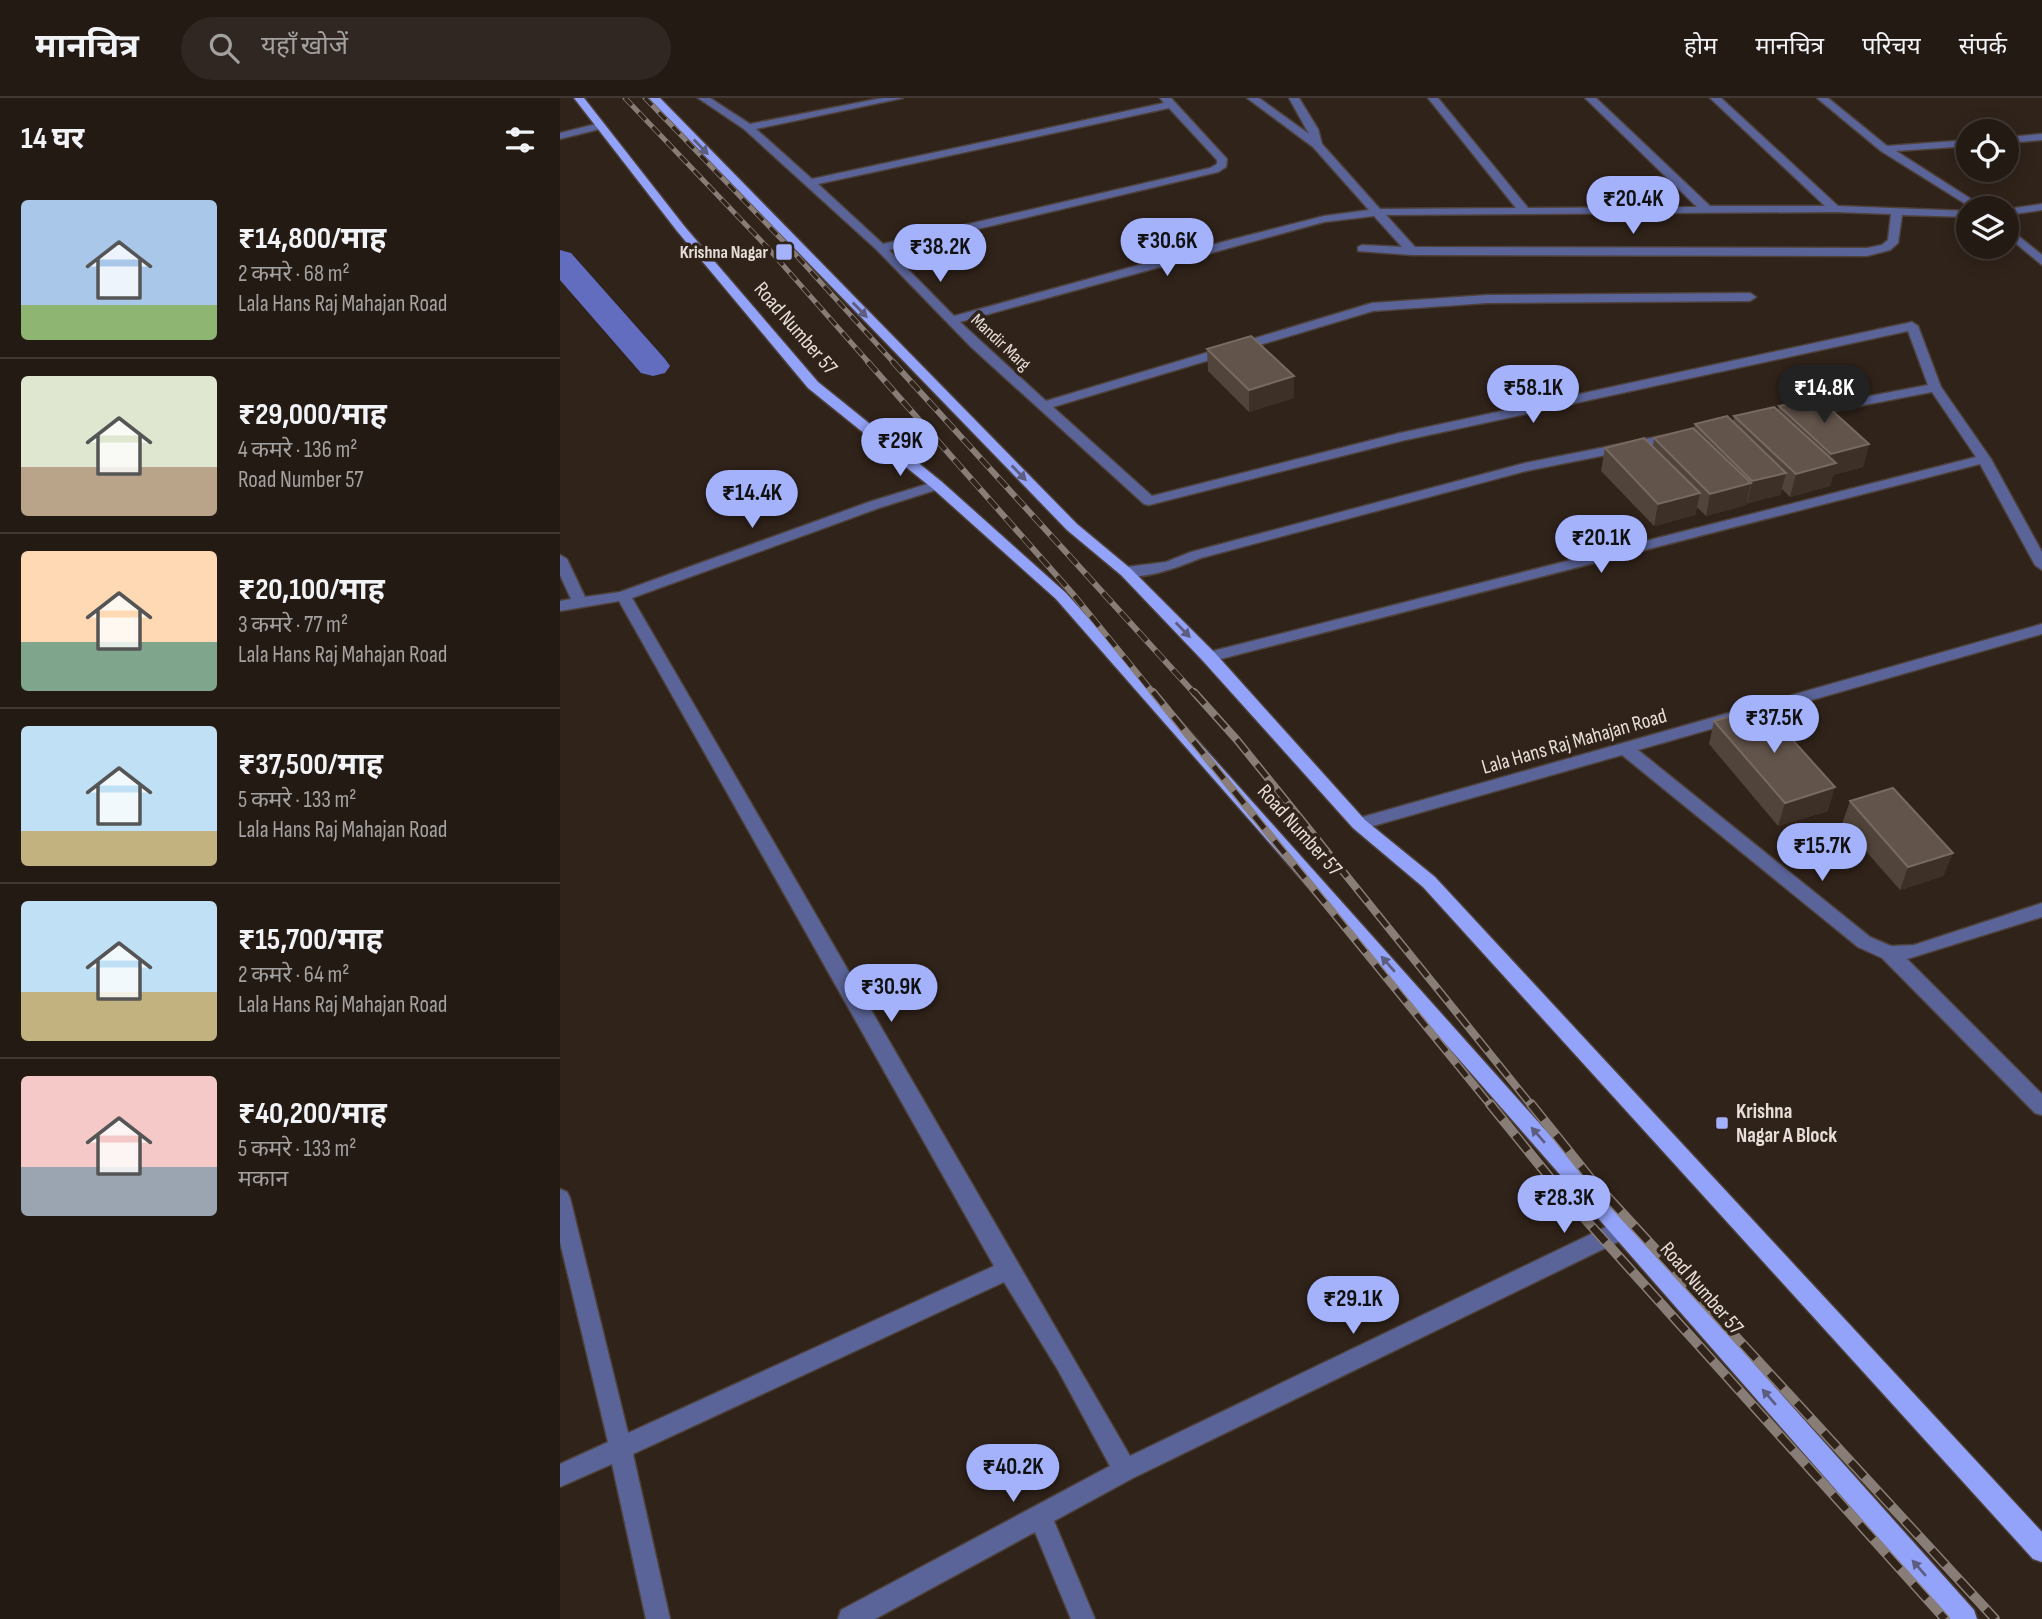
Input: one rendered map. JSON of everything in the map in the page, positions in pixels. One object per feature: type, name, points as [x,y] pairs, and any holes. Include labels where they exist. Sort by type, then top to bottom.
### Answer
[{"type":"main road","name":"Road Number 57","points":[[579,98],[681,229],[813,385],[937,485],[1061,596],[1965,1619]]},
{"type":"main road","points":[[654,98],[1072,527],[1126,572],[1209,657],[1359,824],[1429,883],[2042,1550]]},
{"type":"street","points":[[705,100],[722,98]]},
{"type":"street","points":[[748,127],[898,98]]},
{"type":"street","points":[[1252,98],[1317,145],[1412,251]]},
{"type":"street","points":[[1294,98],[1313,129],[1317,145]]},
{"type":"street","points":[[1433,98],[1524,210]]},
{"type":"street","points":[[1590,98],[1706,209]]},
{"type":"street","points":[[1716,98],[1835,209]]},
{"type":"street","points":[[1822,98],[1885,149],[1960,196]]},
{"type":"street","name":"Mandir Marg","points":[[705,100],[748,127],[881,248],[952,320],[1149,501],[1400,437],[1912,326],[1935,387]]},
{"type":"street","points":[[809,183],[1168,101],[1222,159],[1222,165],[1214,170],[881,248]]},
{"type":"street","points":[[561,136],[600,126]]},
{"type":"street","points":[[2019,139],[2042,137]]},
{"type":"street","points":[[1885,149],[1956,144]]},
{"type":"street","points":[[2019,211],[2042,208]]},
{"type":"street","points":[[952,320],[1324,219],[1376,212],[1835,209],[1956,213]]},
{"type":"street","points":[[1362,249],[1867,251],[1886,248],[1894,241],[1897,211]]},
{"type":"street","points":[[2019,241],[2042,261]]},
{"type":"street","points":[[1044,406],[1371,307],[1486,299],[1750,297]]},
{"type":"street","points":[[1799,414],[1935,387],[1984,459],[2042,565]]},
{"type":"street","points":[[1126,572],[1170,566],[1196,555],[1525,467],[1689,435]]},
{"type":"street","points":[[1209,657],[1984,459]]},
{"type":"street","points":[[560,606],[623,596],[874,505],[937,485]]},
{"type":"street","points":[[560,559],[580,602]]},
{"type":"street","points":[[623,596],[1008,1270],[1066,1363],[1125,1470]]},
{"type":"street","name":"Lala Hans Raj Mahajan Road","points":[[1359,824],[2042,629]]},
{"type":"street","points":[[1625,748],[1864,942],[1889,953],[2042,1107]]},
{"type":"street","points":[[1889,953],[1914,952],[2042,910]]},
{"type":"street","points":[[560,1198],[620,1446],[658,1619]]},
{"type":"street","points":[[850,1619],[1125,1470],[1621,1230]]},
{"type":"street","points":[[560,1476],[620,1446],[1008,1270]]},
{"type":"street","points":[[1040,1515],[1083,1619]]},
{"type":"building","points":[[1251,336],[1294,376],[1249,390],[1207,349]]},
{"type":"building","points":[[1817,397],[1869,444],[1831,454],[1779,406]]},
{"type":"building","points":[[1774,407],[1836,463],[1796,474],[1734,416]]},
{"type":"building","points":[[1727,416],[1786,473],[1752,481],[1695,424]]},
{"type":"building","points":[[1693,428],[1751,483],[1710,494],[1654,438]]},
{"type":"building","points":[[1644,438],[1700,493],[1658,504],[1605,448]]},
{"type":"building","points":[[1763,707],[1835,787],[1785,803],[1714,721]]},
{"type":"building","points":[[1893,788],[1953,853],[1908,867],[1850,801]]},
{"type":"waterway","points":[[560,260],[653,366]]},
{"type":"railway","points":[[625,98],[767,247],[870,364]]},
{"type":"railway","points":[[645,98],[785,243],[895,364]]},
{"type":"railway","points":[[868,362],[1072,593],[1154,694]]},
{"type":"railway","points":[[893,362],[1195,694]]},
{"type":"railway","points":[[1153,692],[1491,1106]]},
{"type":"railway","points":[[1194,692],[1237,740],[1532,1106]]},
{"type":"railway","points":[[1490,1104],[1567,1199],[1945,1619]]},
{"type":"railway","points":[[1531,1104],[1591,1179],[1995,1619]]},
{"type":"place","name":"Krishna Nagar","points":[[784,252]]},
{"type":"place","name":"Krishna Nagar A Block","points":[[1722,1123]]}]
